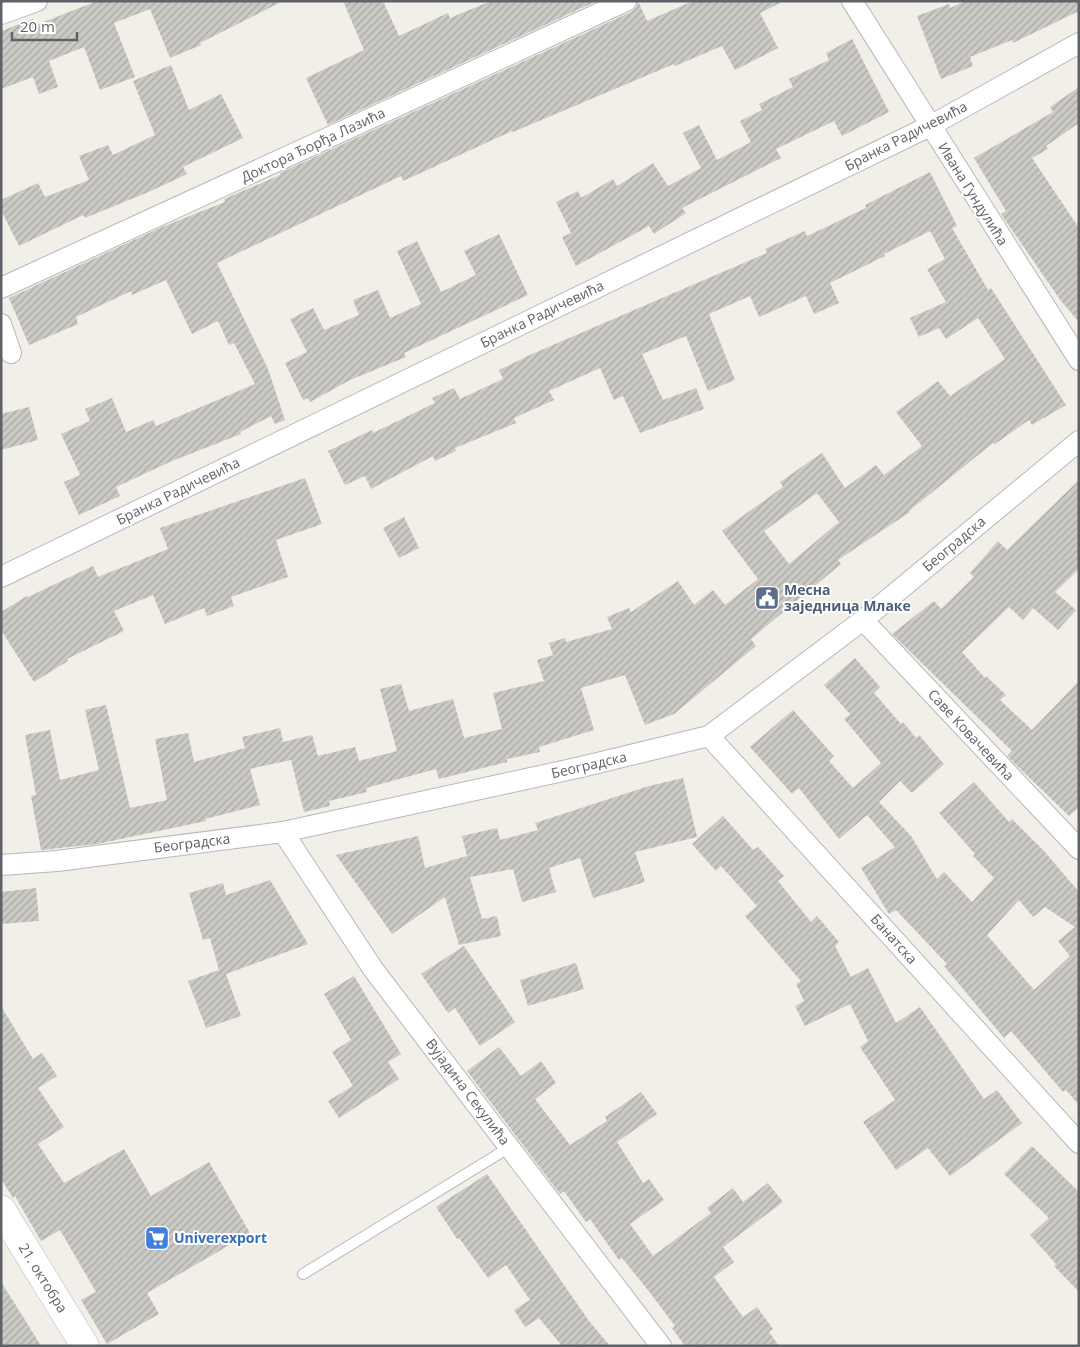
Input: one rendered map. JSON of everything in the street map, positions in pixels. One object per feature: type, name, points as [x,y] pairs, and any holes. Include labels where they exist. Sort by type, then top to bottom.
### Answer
[{"type":"street","points":[[1,14],[37,1]]},
{"type":"street","name":"Доктора Ђорђа Лазића","points":[[1,288],[626,1]]},
{"type":"street","name":"Ивана Гундулића","points":[[852,1],[1079,360]]},
{"type":"street","name":"Бранка Радичевића","points":[[1,577],[930,126],[1079,42]]},
{"type":"street","points":[[1,324],[11,353]]},
{"type":"street","name":"Београдска","points":[[1,865],[57,860],[283,832],[581,767],[709,736],[864,620],[1079,441]]},
{"type":"street","name":"Саве Ковачевића","points":[[864,620],[1079,849]]},
{"type":"street","name":"Банатска","points":[[709,736],[1079,1143]]},
{"type":"street","name":"Вујадина Секулића","points":[[283,832],[373,969],[661,1346]]},
{"type":"street","name":"21. октобра","points":[[1,1209],[85,1346]]},
{"type":"lane","points":[[303,1274],[510,1147]]},
{"type":"building","points":[[97,1],[283,1],[200,43],[201,45],[170,58],[150,9],[114,23],[135,77],[100,90],[84,47],[49,61],[58,87],[39,94],[33,77],[1,89],[1,31],[33,19],[36,25]]},
{"type":"building","points":[[343,1],[383,1],[399,36],[448,13],[450,18],[491,1],[597,1],[328,125],[306,78],[364,50]]},
{"type":"building","points":[[638,1],[647,21],[693,1],[784,1],[760,13],[778,48],[735,70],[722,46],[675,66],[674,64],[512,131],[403,181],[401,176],[217,263],[268,369],[285,420],[275,424],[271,416],[240,432],[241,434],[172,461],[116,487],[120,496],[79,515],[64,482],[80,475],[61,434],[90,421],[85,409],[112,398],[126,432],[153,420],[156,426],[255,384],[234,343],[229,345],[218,321],[192,334],[166,280],[132,295],[131,291],[76,317],[78,324],[29,345],[9,298],[162,227],[225,202],[224,199],[280,175],[280,173],[631,12],[636,7]]},
{"type":"building","points":[[966,1],[1079,1],[1079,11],[1013,43],[1012,40],[970,57],[973,66],[941,79],[917,16],[949,4],[950,8]]},
{"type":"building","points":[[852,39],[889,112],[842,136],[834,121],[776,149],[781,158],[682,208],[686,213],[654,234],[649,226],[576,266],[562,237],[571,233],[556,202],[578,191],[581,198],[613,179],[617,186],[653,163],[668,186],[701,168],[683,133],[699,125],[717,160],[751,142],[740,121],[762,110],[759,104],[793,87],[789,79],[829,60],[826,53]]},
{"type":"building","points":[[171,65],[189,110],[221,94],[243,138],[183,167],[187,174],[85,218],[83,215],[19,246],[1,210],[1,200],[38,183],[45,197],[89,180],[79,156],[108,145],[113,155],[155,135],[133,81]]},
{"type":"building","points":[[1079,87],[1079,123],[1046,146],[1048,149],[1032,158],[1079,228],[1079,322],[1061,301],[1001,214],[1006,211],[974,158],[1053,112],[1050,107]]},
{"type":"building","points":[[930,172],[957,226],[952,228],[988,290],[991,288],[1066,405],[1032,425],[1029,420],[995,444],[993,443],[910,512],[838,560],[841,564],[751,639],[756,646],[674,714],[645,725],[625,675],[581,688],[594,730],[539,747],[540,752],[507,759],[507,762],[439,779],[436,769],[366,788],[367,792],[329,801],[330,806],[304,812],[291,760],[250,769],[260,805],[205,819],[206,821],[97,844],[41,850],[31,796],[36,795],[25,735],[50,730],[60,780],[99,770],[85,710],[106,705],[130,808],[167,800],[155,739],[188,733],[194,762],[245,748],[242,737],[280,728],[283,742],[312,735],[318,756],[355,747],[359,761],[397,751],[380,689],[401,684],[409,711],[453,699],[464,738],[502,729],[493,693],[544,681],[537,660],[553,655],[549,643],[565,638],[566,642],[612,629],[607,617],[629,608],[631,612],[678,581],[694,605],[713,590],[725,605],[758,579],[722,531],[783,487],[780,482],[822,453],[845,488],[876,465],[884,475],[922,446],[896,412],[938,381],[950,396],[1005,359],[978,318],[946,339],[939,328],[919,337],[910,318],[946,302],[927,269],[945,259],[930,231],[830,283],[839,303],[814,314],[806,296],[759,317],[750,296],[709,314],[735,380],[708,391],[686,336],[642,354],[663,400],[696,388],[704,409],[640,433],[623,396],[614,400],[600,368],[549,391],[554,400],[514,418],[516,423],[455,448],[456,451],[435,461],[433,456],[371,489],[365,476],[345,485],[328,451],[372,430],[373,433],[435,403],[432,398],[454,388],[460,399],[503,379],[499,370],[532,354],[767,253],[765,249],[805,231],[807,236],[866,208],[865,205]],"holes":[[[817,493],[839,522],[789,564],[764,531]]]},
{"type":"building","points":[[499,234],[528,295],[404,353],[406,357],[350,380],[310,402],[308,398],[303,400],[285,363],[307,352],[290,319],[313,308],[324,330],[359,315],[353,300],[378,290],[390,318],[421,304],[397,251],[417,241],[441,292],[476,275],[464,251]]},
{"type":"building","points":[[29,407],[38,440],[1,450],[1,414]]},
{"type":"building","points":[[305,478],[322,524],[276,540],[288,577],[231,597],[234,606],[207,616],[204,608],[165,624],[153,595],[114,611],[124,631],[67,659],[68,661],[34,682],[1,630],[1,612],[27,596],[93,566],[98,577],[168,549],[160,528]]},
{"type":"building","points":[[1079,480],[1079,569],[1055,592],[1076,610],[1058,630],[1033,608],[1023,620],[1009,607],[962,652],[985,678],[986,676],[1006,695],[1000,700],[1032,730],[1079,681],[1079,807],[1069,816],[1007,756],[1012,751],[892,634],[934,601],[941,609],[974,577],[970,573],[998,541],[1007,550]]},
{"type":"building","points":[[404,517],[419,548],[399,558],[383,528]]},
{"type":"building","points":[[855,658],[880,687],[874,693],[916,738],[919,735],[944,764],[912,793],[900,781],[879,802],[911,836],[937,879],[944,872],[972,902],[994,878],[973,856],[975,854],[939,813],[974,782],[1009,822],[1012,819],[1044,851],[1079,892],[1079,1105],[1066,1090],[1063,1092],[1011,1031],[1004,1038],[944,966],[947,964],[896,910],[889,914],[861,868],[895,847],[867,815],[839,839],[799,788],[792,794],[750,747],[793,710],[834,756],[829,761],[853,788],[881,763],[844,719],[850,714],[824,685]],"holes":[[[1019,900],[1033,917],[1045,907],[1075,927],[1058,941],[1070,956],[1034,990],[987,935]]]},
{"type":"building","points":[[683,778],[697,837],[635,852],[645,882],[593,898],[580,858],[549,868],[556,892],[522,902],[513,869],[470,877],[482,919],[497,916],[501,936],[459,945],[445,897],[392,934],[336,855],[418,836],[425,868],[467,856],[462,836],[497,828],[500,840],[538,830],[535,823],[649,786]]},
{"type":"building","points":[[723,816],[753,850],[758,847],[784,876],[778,881],[811,922],[817,916],[839,942],[835,946],[851,977],[868,968],[896,1023],[920,1007],[984,1099],[997,1090],[1022,1123],[950,1176],[928,1148],[896,1170],[863,1122],[895,1100],[860,1047],[868,1041],[850,1004],[805,1026],[795,1006],[804,1001],[796,984],[801,981],[745,916],[757,906],[721,866],[716,871],[692,844]]},
{"type":"building","points":[[270,880],[308,944],[226,974],[241,1016],[206,1028],[188,981],[219,970],[210,938],[203,940],[189,893],[223,883],[226,895]]},
{"type":"building","points":[[36,888],[39,921],[1,924],[1,892]]},
{"type":"building","points":[[464,946],[515,1022],[480,1046],[455,1008],[448,1013],[421,974]]},
{"type":"building","points":[[576,963],[584,989],[528,1006],[520,980]]},
{"type":"building","points":[[354,976],[401,1054],[388,1062],[399,1079],[339,1118],[328,1101],[353,1086],[332,1052],[351,1040],[324,994]]},
{"type":"building","points":[[1,1006],[33,1059],[42,1053],[57,1076],[38,1088],[64,1127],[38,1144],[64,1183],[124,1149],[151,1196],[209,1162],[250,1233],[147,1293],[159,1314],[107,1344],[81,1300],[96,1292],[60,1230],[41,1241],[15,1196],[13,1198],[1,1179]]},
{"type":"building","points":[[499,1047],[521,1076],[541,1061],[556,1083],[535,1099],[570,1145],[607,1121],[605,1117],[641,1092],[657,1114],[617,1142],[643,1183],[649,1179],[664,1200],[630,1224],[653,1256],[711,1213],[707,1208],[733,1188],[743,1202],[768,1183],[783,1202],[723,1247],[734,1262],[714,1277],[743,1317],[757,1307],[773,1329],[769,1332],[779,1346],[685,1346],[672,1328],[675,1326],[651,1294],[622,1258],[619,1260],[590,1219],[586,1222],[564,1191],[560,1194],[467,1071]]},
{"type":"building","points":[[1032,1146],[1079,1192],[1079,1292],[1054,1266],[1056,1264],[1030,1235],[1049,1218],[1004,1174]]},
{"type":"building","points":[[487,1174],[589,1321],[610,1346],[562,1346],[539,1318],[525,1327],[514,1310],[530,1300],[506,1265],[488,1278],[459,1238],[457,1239],[436,1207]]},
{"type":"building","points":[[1,1282],[27,1323],[41,1346],[1,1346]]},
{"type":"place","name":"Месна заједница Млаке","points":[[767,598]]},
{"type":"place","name":"Univerexport","points":[[157,1238]]}]
